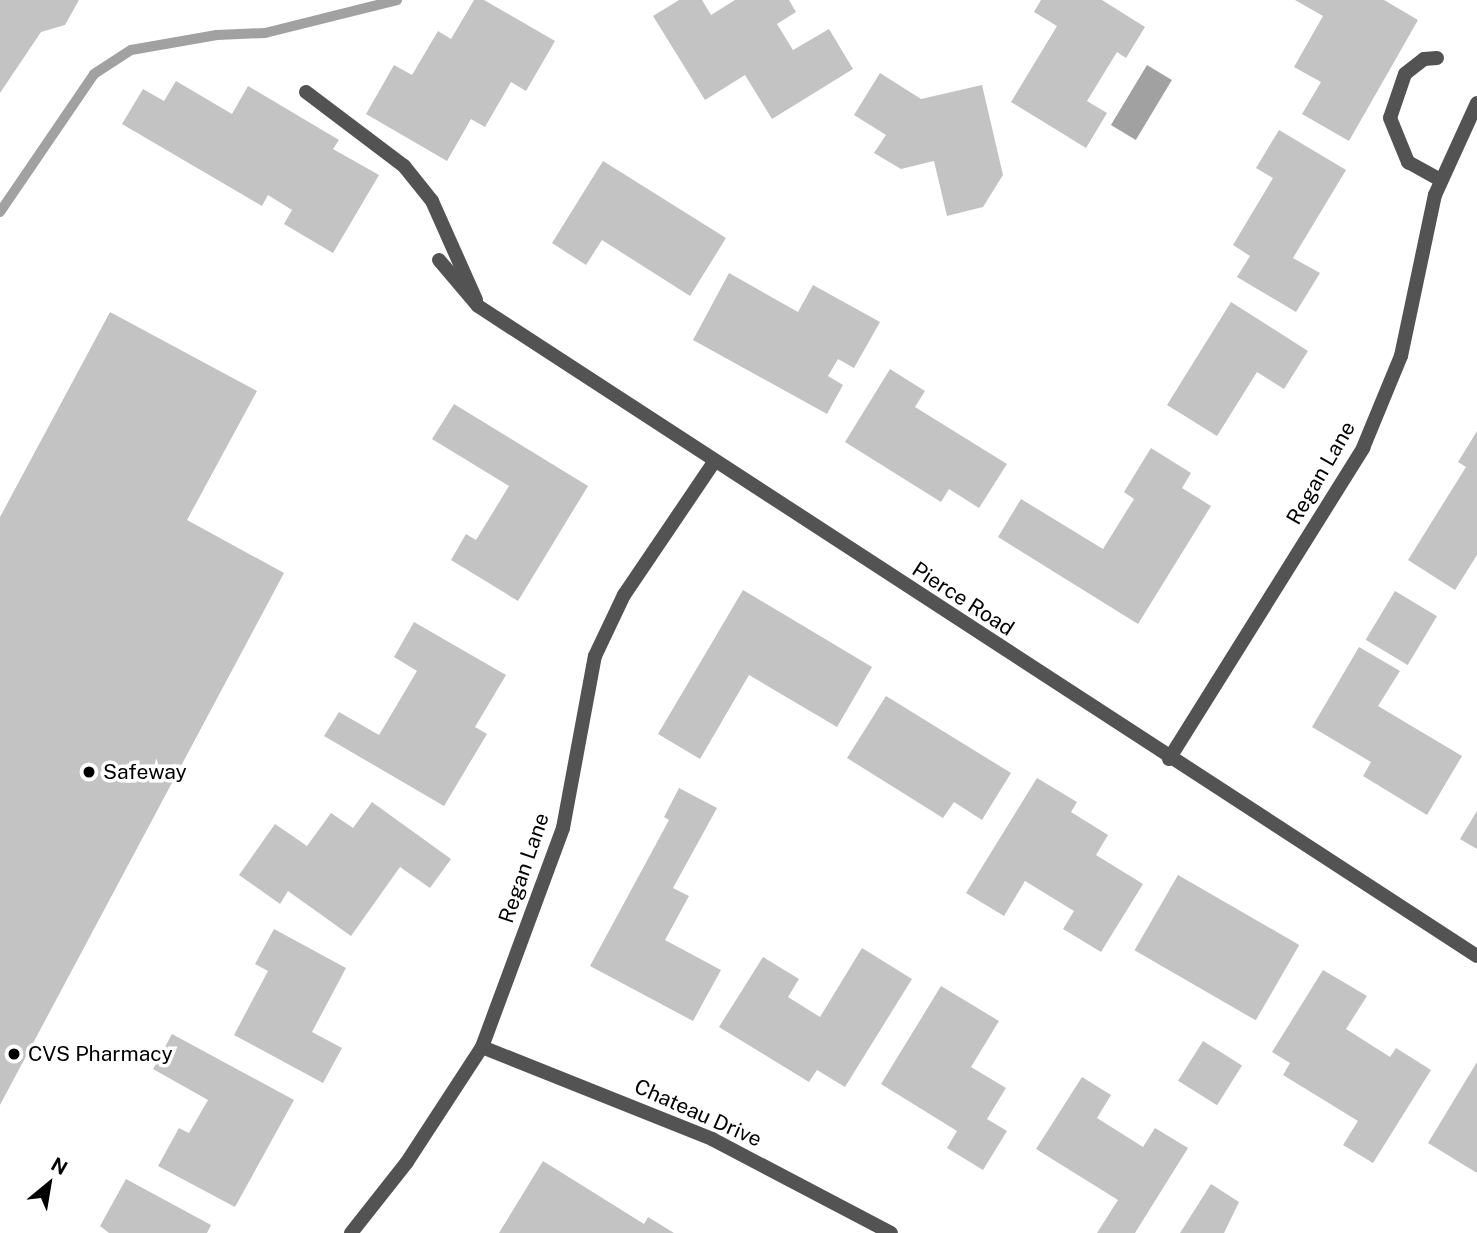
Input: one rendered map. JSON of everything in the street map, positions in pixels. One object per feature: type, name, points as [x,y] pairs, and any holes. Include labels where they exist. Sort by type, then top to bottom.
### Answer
[{"type":"street","points":[[1437,58],[1424,59],[1405,74],[1390,118],[1408,162],[1441,180]]},
{"type":"street","points":[[306,92],[404,166],[432,201],[478,306]]},
{"type":"street","name":"Regan Lane","points":[[1169,759],[1363,448],[1401,356],[1441,180],[1477,103]]},
{"type":"street","name":"Pierce Road","points":[[439,260],[478,306],[1169,759],[1477,957]]},
{"type":"street","name":"Regan Lane","points":[[351,1233],[407,1162],[482,1047],[563,828],[595,656],[624,595],[714,462]]},
{"type":"street","name":"Chateau Drive","points":[[482,1047],[712,1139],[891,1233]]},
{"type":"shaded area","points":[[1147,65],[1172,80],[1136,140],[1111,125]]},
{"type":"building","points":[[0,0],[79,0],[65,25],[41,32],[0,93]]},
{"type":"building","points":[[474,0],[484,0],[555,41],[526,91],[511,82],[485,127],[471,119],[447,161],[366,114],[394,65],[412,75],[438,31],[451,39]]},
{"type":"building","points":[[679,0],[702,0],[711,15],[735,0],[789,0],[796,12],[777,24],[793,50],[829,29],[853,69],[772,119],[745,75],[705,100],[653,16]]},
{"type":"building","points":[[1041,0],[1102,0],[1145,27],[1126,58],[1117,52],[1087,101],[1107,113],[1086,148],[1011,102],[1057,26],[1034,12]]},
{"type":"building","points":[[1295,0],[1384,0],[1418,20],[1349,141],[1302,114],[1321,82],[1294,67],[1323,16]]},
{"type":"building","points":[[880,73],[921,99],[982,85],[1003,175],[983,207],[947,216],[934,161],[901,169],[874,153],[886,135],[854,115]]},
{"type":"building","points":[[176,81],[232,114],[248,86],[339,140],[333,149],[379,175],[333,253],[284,224],[292,210],[268,195],[262,206],[122,124],[143,89],[164,101]]},
{"type":"building","points":[[1279,130],[1346,170],[1293,258],[1320,273],[1296,312],[1237,277],[1250,256],[1233,245],[1273,178],[1256,168]]},
{"type":"building","points":[[603,161],[726,238],[690,296],[602,240],[586,265],[552,243]]},
{"type":"building","points":[[729,273],[798,312],[813,285],[880,322],[854,368],[838,359],[828,376],[843,385],[827,414],[693,340]]},
{"type":"building","points":[[1231,302],[1308,351],[1284,389],[1257,372],[1217,436],[1167,405]]},
{"type":"building","name":"Safeway","points":[[110,312],[257,391],[187,520],[284,573],[0,1105],[0,517]]},
{"type":"building","points":[[890,369],[925,391],[915,407],[1007,464],[979,508],[949,489],[941,502],[845,442]]},
{"type":"building","points":[[454,404],[588,486],[518,601],[451,560],[466,534],[476,540],[509,486],[432,439]]},
{"type":"building","points":[[1477,431],[1477,555],[1455,590],[1408,560],[1466,467],[1458,462]]},
{"type":"building","points":[[1151,448],[1191,473],[1182,488],[1211,506],[1138,624],[998,537],[1021,499],[1103,549],[1134,499],[1124,492]]},
{"type":"building","points":[[743,590],[872,667],[837,727],[749,675],[700,759],[658,734]]},
{"type":"building","points":[[1395,591],[1437,616],[1408,665],[1366,640]]},
{"type":"building","points":[[414,622],[506,675],[475,727],[487,734],[444,806],[324,736],[339,712],[379,735],[417,671],[394,657]]},
{"type":"building","points":[[1359,647],[1400,671],[1378,706],[1462,756],[1427,815],[1363,776],[1371,762],[1312,727]]},
{"type":"building","points":[[886,696],[1011,773],[982,820],[954,802],[943,818],[847,758]]},
{"type":"building","points":[[1037,778],[1077,802],[1071,812],[1108,835],[1096,855],[1143,884],[1101,952],[1063,929],[1074,911],[1025,881],[1004,916],[966,893]]},
{"type":"building","points":[[679,788],[717,808],[673,888],[689,896],[665,940],[721,970],[693,1021],[590,966],[669,820],[664,817]]},
{"type":"building","points":[[372,802],[451,859],[430,888],[400,867],[351,936],[288,891],[280,904],[239,875],[275,824],[307,846],[331,813],[353,828]]},
{"type":"building","points":[[1477,811],[1477,849],[1460,839]]},
{"type":"building","points":[[1178,875],[1299,945],[1256,1020],[1134,950]]},
{"type":"building","points":[[274,929],[346,968],[312,1032],[342,1048],[323,1083],[234,1035],[268,971],[255,964]]},
{"type":"building","points":[[862,948],[912,979],[845,1087],[817,1070],[809,1082],[719,1027],[763,957],[799,979],[788,997],[820,1017]]},
{"type":"building","points":[[1323,970],[1367,996],[1346,1029],[1390,1057],[1396,1048],[1431,1070],[1373,1163],[1343,1145],[1358,1121],[1283,1075],[1290,1063],[1272,1052]]},
{"type":"building","points":[[941,986],[999,1021],[971,1067],[1006,1088],[987,1119],[1007,1131],[983,1170],[947,1148],[957,1131],[881,1084]]},
{"type":"building","points":[[172,1034],[294,1100],[235,1207],[158,1166],[179,1128],[189,1133],[208,1100],[153,1069]]},
{"type":"building","points":[[1203,1041],[1242,1065],[1217,1105],[1178,1081]]},
{"type":"building","points":[[1477,1062],[1477,1173],[1428,1143]]},
{"type":"building","points":[[1082,1077],[1111,1095],[1097,1118],[1143,1147],[1155,1128],[1188,1148],[1135,1233],[1097,1233],[1118,1200],[1036,1149]]},
{"type":"building","points":[[543,1161],[644,1224],[648,1217],[674,1233],[499,1233]]},
{"type":"building","points":[[126,1179],[211,1225],[207,1233],[109,1233],[100,1226]]},
{"type":"building","points":[[1211,1184],[1239,1202],[1224,1233],[1180,1233]]},
{"type":"waterway","points":[[0,212],[94,74],[131,50],[217,35],[265,33],[397,0]]},
{"type":"place","name":"Safeway","points":[[89,772]]},
{"type":"place","name":"CVS Pharmacy","points":[[14,1054]]}]
